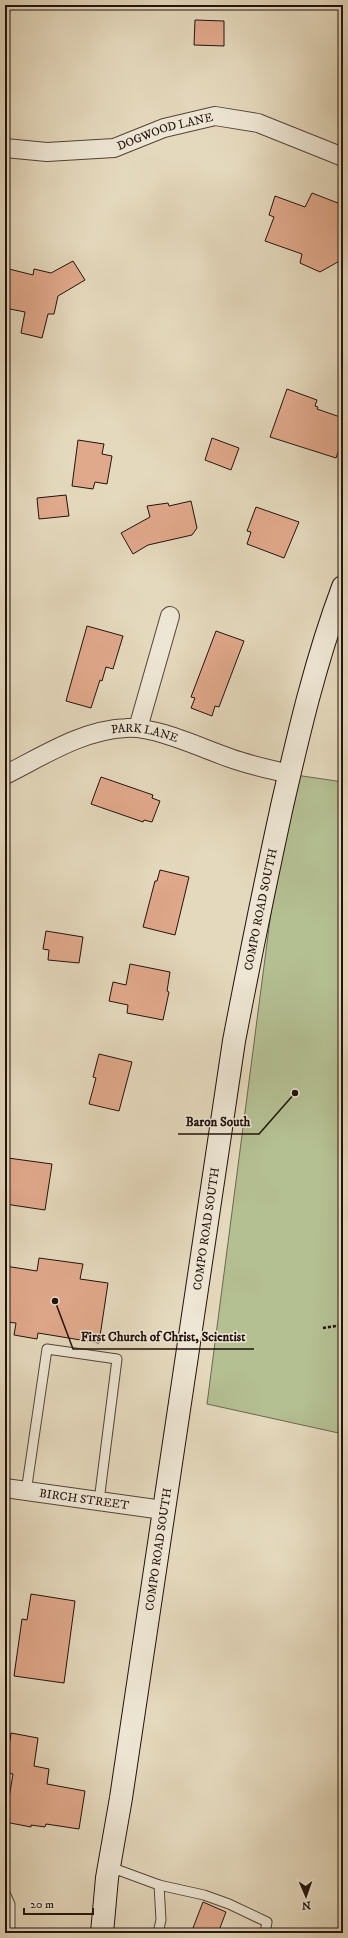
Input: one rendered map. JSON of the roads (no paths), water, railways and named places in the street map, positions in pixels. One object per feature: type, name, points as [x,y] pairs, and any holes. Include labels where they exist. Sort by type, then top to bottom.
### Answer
[{"type":"main road","name":"COMPO ROAD SOUTH","points":[[102,1933],[109,1872],[234,1041],[289,774],[314,674],[343,587]]},
{"type":"main road","name":"COMPO ROAD SOUTH","points":[[88,1933],[109,1872]]},
{"type":"street","name":"DOGWOOD LANE","points":[[5,148],[47,152],[114,148],[164,128],[215,116],[258,123],[343,157]]},
{"type":"street","points":[[138,728],[170,616]]},
{"type":"street","name":"PARK LANE","points":[[5,775],[83,736],[115,729],[138,728],[161,733],[233,759],[289,774]]},
{"type":"street","name":"BIRCH STREET","points":[[5,1488],[163,1510]]},
{"type":"lane","points":[[26,1492],[47,1349],[117,1359],[99,1501]]},
{"type":"lane","points":[[109,1872],[204,1895],[230,1904],[267,1922],[266,1933]]},
{"type":"lane","points":[[158,1933],[161,1920],[159,1885]]},
{"type":"lane","points":[[5,1893],[10,1904],[10,1933]]},
{"type":"place","name":"Baron South","points":[[295,1093]]},
{"type":"place","name":"First Church of Christ, Scientist","points":[[55,1301]]}]
